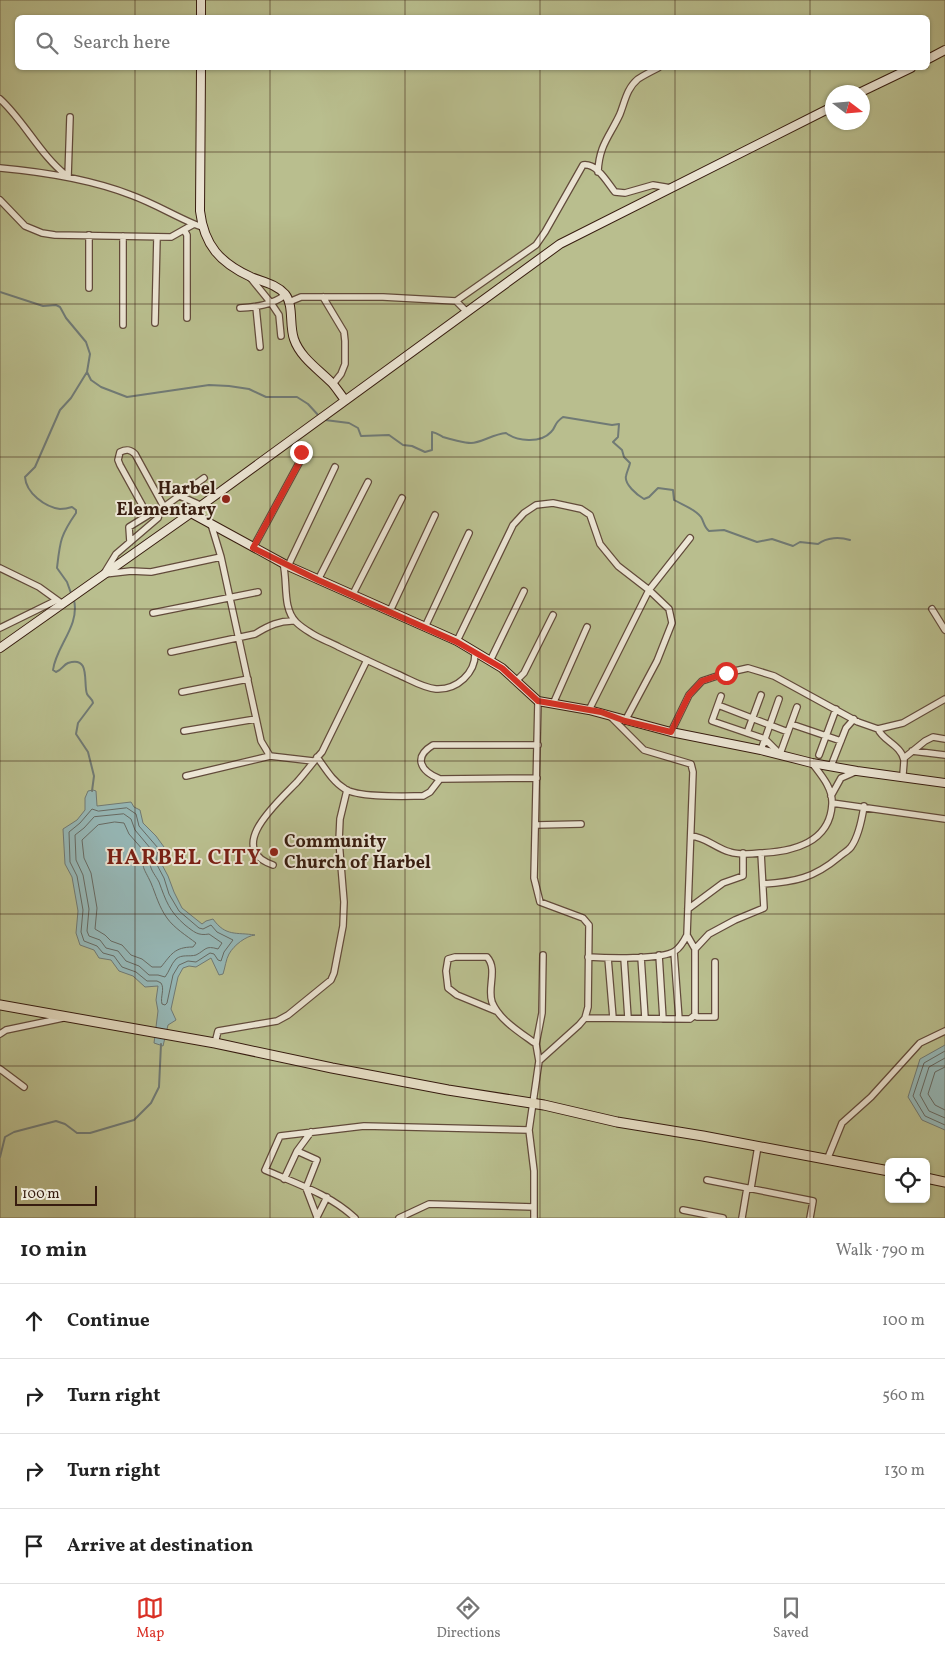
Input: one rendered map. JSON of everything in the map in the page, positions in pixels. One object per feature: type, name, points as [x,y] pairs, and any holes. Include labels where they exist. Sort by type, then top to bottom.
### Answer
[{"type":"main road","points":[[0,1005],[215,1043],[342,1070],[448,1090],[533,1103],[617,1122],[885,1170]]},
{"type":"main road","points":[[930,1179],[945,1182]]},
{"type":"street","points":[[201,0],[201,15]]},
{"type":"street","points":[[930,58],[945,50]]},
{"type":"street","points":[[198,226],[200,211],[201,70]]},
{"type":"street","points":[[598,172],[603,144],[619,115],[627,92],[637,80],[654,70]]},
{"type":"street","points":[[870,88],[907,70]]},
{"type":"street","points":[[0,99],[39,145],[53,165],[68,177]]},
{"type":"street","points":[[0,628],[82,591],[560,244],[825,111]]},
{"type":"street","points":[[68,177],[70,117]]},
{"type":"street","points":[[240,308],[256,307],[287,298],[301,297],[383,297],[456,301],[536,244],[545,232],[582,165],[587,164],[595,168],[615,192],[625,193],[653,184],[672,188]]},
{"type":"street","points":[[0,168],[68,177],[108,187],[133,196],[198,226],[220,257],[249,276],[276,286],[287,298],[292,331],[301,352],[333,384],[345,400]]},
{"type":"street","points":[[0,200],[24,226],[42,233],[55,235],[171,237],[184,230],[198,226]]},
{"type":"street","points":[[184,230],[187,235],[187,318]]},
{"type":"street","points":[[89,235],[89,288]]},
{"type":"street","points":[[123,236],[123,326]]},
{"type":"street","points":[[155,323],[156,237]]},
{"type":"street","points":[[249,276],[279,314],[281,336]]},
{"type":"street","points":[[323,297],[344,332],[345,364],[341,374],[333,384]]},
{"type":"street","points":[[456,301],[466,311]]},
{"type":"street","points":[[256,307],[260,347]]},
{"type":"street","points":[[104,574],[116,554],[158,518],[162,508],[135,454],[125,449],[120,452],[118,460],[146,512],[150,514]]},
{"type":"street","points":[[253,548],[299,463],[301,452]]},
{"type":"street","points":[[335,467],[286,564],[288,602],[295,621],[311,633],[434,689],[446,689],[458,684],[469,674],[475,661],[475,652]]},
{"type":"street","points":[[130,542],[129,527],[150,514],[158,513],[162,508],[204,478]]},
{"type":"street","points":[[318,580],[368,482]]},
{"type":"street","points":[[180,496],[200,505]]},
{"type":"street","points":[[353,594],[402,498]]},
{"type":"street","points":[[457,642],[513,525],[524,512],[536,505],[553,503],[581,509],[590,515],[600,544],[618,566],[649,590],[668,609],[672,623],[657,661],[625,721]]},
{"type":"street","points":[[191,513],[253,548],[318,580],[457,642],[502,668],[538,701],[589,710],[671,732],[780,754],[812,763],[945,783]]},
{"type":"street","points":[[390,611],[435,516]]},
{"type":"street","points":[[211,524],[221,557],[261,741],[270,756]]},
{"type":"street","points":[[425,627],[469,533]]},
{"type":"street","points":[[589,710],[649,590],[690,538]]},
{"type":"street","points":[[104,574],[131,571],[151,572],[221,557]]},
{"type":"street","points":[[0,568],[39,587],[60,602]]},
{"type":"street","points":[[490,661],[524,590]]},
{"type":"street","points":[[153,613],[258,592]]},
{"type":"street","points":[[0,648],[60,602]]},
{"type":"street","points":[[932,609],[945,630]]},
{"type":"street","points":[[516,680],[524,673],[553,615]]},
{"type":"street","points":[[171,652],[255,634],[285,620],[295,621]]},
{"type":"street","points":[[553,704],[587,627]]},
{"type":"street","points":[[273,865],[264,862],[254,851],[253,840],[256,829],[263,818],[307,772],[322,752],[367,660]]},
{"type":"street","points":[[671,732],[689,695],[702,681],[748,668],[774,676],[836,710],[878,729],[903,723],[945,699]]},
{"type":"street","points":[[182,692],[248,679]]},
{"type":"street","points":[[747,733],[761,695]]},
{"type":"street","points":[[721,696],[712,721],[764,739],[780,754]]},
{"type":"street","points":[[760,750],[778,699]]},
{"type":"street","points":[[538,701],[534,878],[540,902],[583,918],[589,925],[588,1007],[584,1018],[579,1025],[539,1060]]},
{"type":"street","points":[[718,705],[788,732]]},
{"type":"street","points":[[780,754],[797,707]]},
{"type":"street","points":[[819,755],[836,710]]},
{"type":"street","points":[[588,957],[624,958],[674,952],[687,935],[693,772],[691,764],[644,750],[610,716]]},
{"type":"street","points":[[184,732],[256,719]]},
{"type":"street","points":[[831,766],[846,728],[854,719]]},
{"type":"street","points":[[791,724],[841,741]]},
{"type":"street","points":[[878,729],[881,735],[896,746],[904,758],[903,776]]},
{"type":"street","points":[[904,758],[924,741],[932,738],[945,739]]},
{"type":"street","points":[[537,778],[440,779],[430,775],[421,764],[422,756],[426,749],[433,744],[538,745]]},
{"type":"street","points":[[912,751],[945,755]]},
{"type":"street","points":[[186,776],[270,756],[315,759],[335,781],[347,790],[364,794],[423,796],[430,792],[440,779]]},
{"type":"street","points":[[812,763],[828,784],[832,799]]},
{"type":"street","points":[[691,836],[700,837],[730,852],[761,853],[798,848],[815,838],[824,829],[830,818],[832,799],[841,778],[857,771]]},
{"type":"street","points":[[215,1043],[218,1030],[277,1021],[288,1015],[331,980],[336,966],[343,926],[344,902],[339,841],[340,819],[347,790]]},
{"type":"street","points":[[832,799],[945,819]]},
{"type":"street","points":[[763,884],[789,883],[815,874],[835,860],[851,847],[860,827],[864,806]]},
{"type":"street","points":[[536,825],[581,824]]},
{"type":"street","points":[[688,909],[723,883],[743,876],[743,853]]},
{"type":"street","points":[[695,949],[709,934],[735,920],[764,908],[761,853]]},
{"type":"street","points":[[687,935],[695,949],[695,1015]]},
{"type":"street","points":[[674,952],[679,1019]]},
{"type":"street","points":[[534,1218],[534,1171],[529,1130],[539,1060],[536,1044],[542,1013],[543,955]]},
{"type":"street","points":[[659,955],[663,1018]]},
{"type":"street","points":[[496,1011],[491,1000],[491,961],[487,957],[455,956],[448,959],[446,971],[448,988],[457,995],[496,1011],[516,1030],[536,1044]]},
{"type":"street","points":[[641,957],[645,1018]]},
{"type":"street","points":[[608,958],[612,1018]]},
{"type":"street","points":[[624,958],[628,1018]]},
{"type":"street","points":[[695,1015],[697,1017],[714,1017],[715,962]]},
{"type":"street","points":[[584,1018],[690,1019],[695,1015]]},
{"type":"street","points":[[0,1034],[6,1030],[68,1016]]},
{"type":"street","points":[[827,1160],[842,1123],[871,1097],[920,1043],[945,1032]]},
{"type":"street","points":[[0,1069],[24,1087]]},
{"type":"street","points":[[355,1218],[326,1196],[265,1170],[280,1136],[364,1126],[529,1130]]},
{"type":"street","points":[[284,1178],[297,1151],[311,1132]]},
{"type":"street","points":[[742,1218],[758,1146]]},
{"type":"street","points":[[297,1151],[317,1160],[306,1188],[317,1217]]},
{"type":"street","points":[[707,1180],[813,1201],[810,1218]]},
{"type":"street","points":[[317,1217],[326,1196]]},
{"type":"street","points":[[399,1218],[414,1215],[422,1206],[429,1204],[534,1207]]},
{"type":"street","points":[[683,1210],[691,1215],[723,1218]]},
{"type":"green space","points":[[0,0],[945,0],[945,1218],[0,1218]]},
{"type":"water","points":[[88,791],[96,791],[97,806],[131,802],[134,807],[140,810],[143,823],[164,847],[160,861],[182,908],[202,924],[213,919],[222,929],[227,931],[255,935],[244,939],[231,951],[223,974],[219,975],[211,958],[196,967],[189,966],[183,968],[178,977],[171,1009],[176,1020],[168,1025],[163,1046],[154,1043],[158,1011],[156,1000],[158,986],[145,987],[133,976],[119,971],[111,960],[99,958],[94,950],[80,945],[76,933],[78,911],[72,877],[65,864],[63,829],[77,820],[85,810],[85,798]]},
{"type":"water","points":[[945,1045],[945,1130],[922,1120],[908,1097],[920,1059]]},
{"type":"waterway","points":[[0,292],[43,306],[56,305],[60,307],[66,318],[86,342],[90,354],[87,372],[71,398],[60,410],[35,467],[25,477],[26,483],[33,494],[43,502],[54,508],[72,507],[76,510],[62,539],[57,568],[67,582],[72,596]]},
{"type":"waterway","points":[[87,372],[91,380],[101,387],[127,397],[209,385],[229,386],[249,389],[266,397],[297,397],[308,404],[319,416]]},
{"type":"waterway","points":[[325,420],[349,423],[358,428],[361,436],[389,435],[403,445],[412,446],[425,452],[432,450],[432,432],[446,438],[471,443],[506,433],[516,438],[535,440],[551,432],[563,417],[612,425],[619,424],[618,437],[613,442],[622,450],[624,457],[630,463],[626,476],[629,486],[644,499],[649,497],[658,488],[673,490],[674,500],[698,514],[709,531],[724,530],[757,542],[772,539],[793,546],[800,542],[818,544],[834,538],[850,540]]},
{"type":"waterway","points":[[74,600],[74,619],[58,653],[53,670],[56,672],[66,664],[75,662],[80,663],[85,672],[87,694],[93,703],[78,723],[76,734],[88,752],[94,776],[92,791]]},
{"type":"waterway","points":[[0,1157],[5,1137],[14,1132],[56,1121],[65,1124],[77,1133],[90,1133],[134,1120],[151,1103],[159,1087],[161,1044]]},
{"type":"place","name":"Harbel Elementary","points":[[226,499]]},
{"type":"place","name":"Community Church of Harbel","points":[[274,852]]},
{"type":"district","name":"HARBEL CITY","points":[[184,858]]},
{"type":"route","points":[[301,452],[299,463],[253,548],[318,580],[457,642],[502,668],[538,701],[601,712],[625,721],[671,732],[689,695],[702,681],[726,673]]}]
